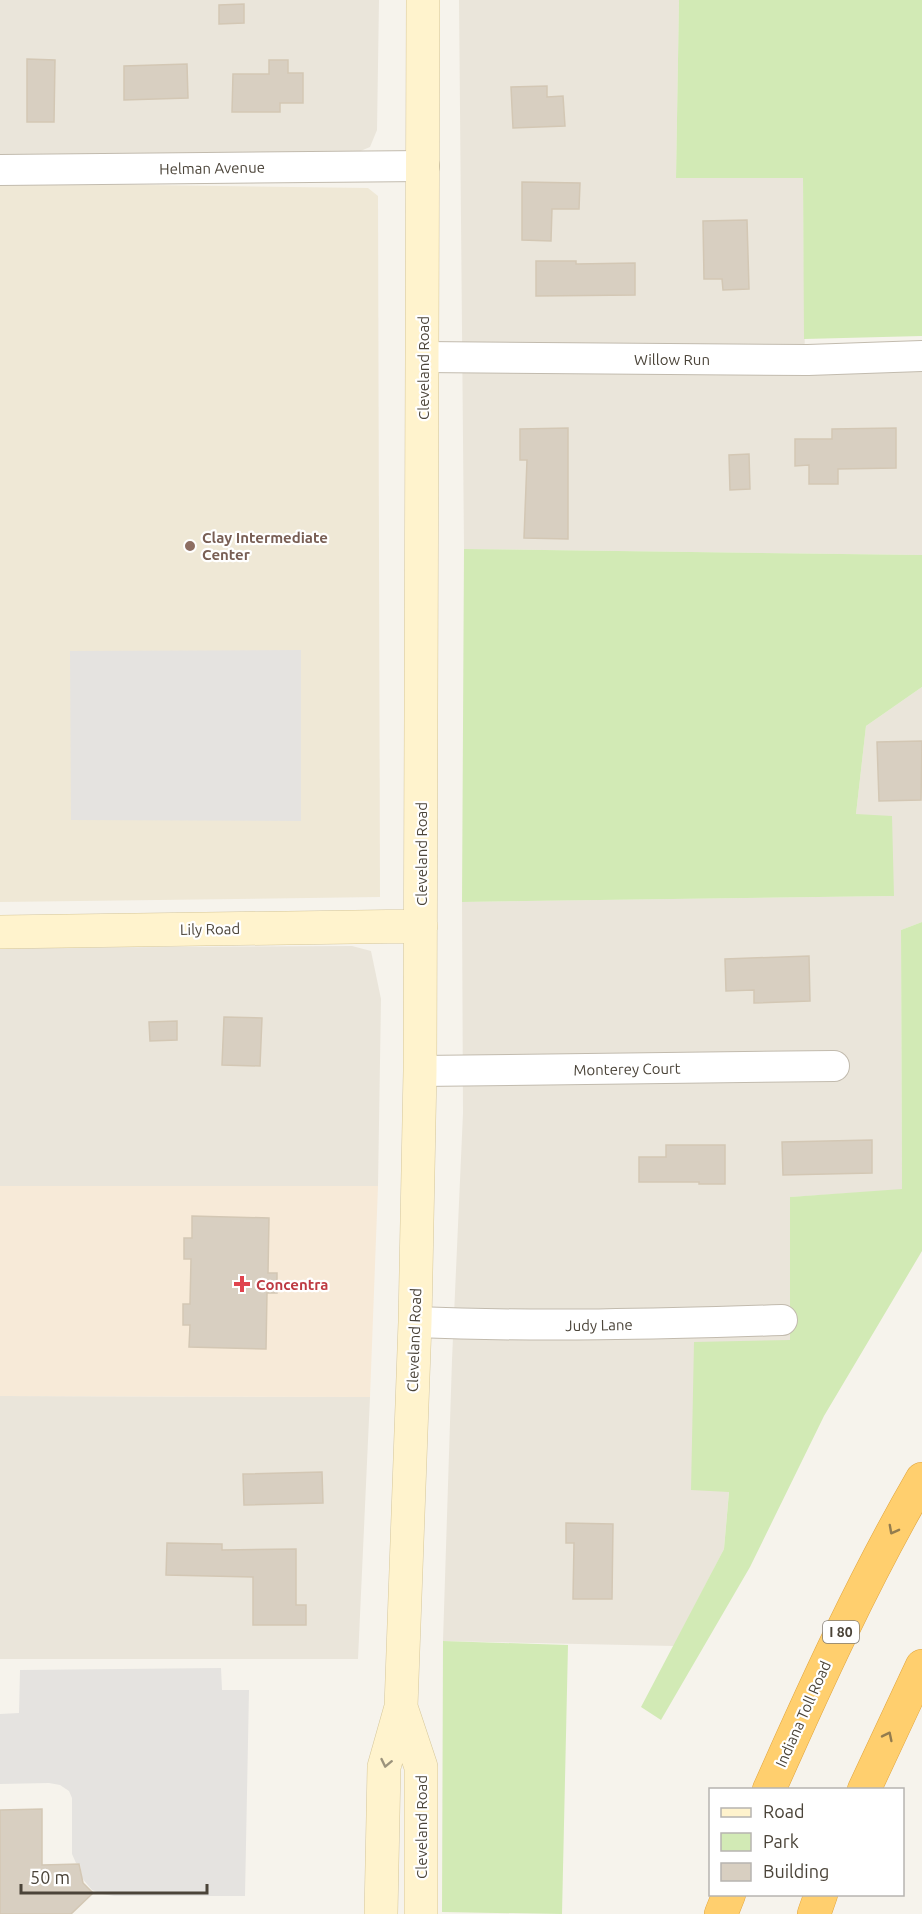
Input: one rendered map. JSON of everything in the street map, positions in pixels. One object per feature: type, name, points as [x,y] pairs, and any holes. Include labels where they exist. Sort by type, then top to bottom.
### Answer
[{"type":"highway","name":"Indiana Toll Road","points":[[770,1788],[844,1625],[922,1479]]},
{"type":"highway","points":[[865,1788],[922,1666]]},
{"type":"highway","points":[[722,1914],[728,1896]]},
{"type":"highway","points":[[814,1914],[820,1896]]},
{"type":"main road","name":"Cleveland Road","points":[[381,1914],[384,1767],[401,1707],[416,1322],[421,926],[423,0]]},
{"type":"main road","name":"Lily Road","points":[[0,932],[421,926]]},
{"type":"main road","name":"Cleveland Road","points":[[401,1707],[421,1767],[421,1914]]},
{"type":"street","name":"Helman Avenue","points":[[0,170],[424,166]]},
{"type":"street","name":"Willow Run","points":[[423,357],[808,360],[922,356]]},
{"type":"street","name":"Monterey Court","points":[[420,1071],[834,1066]]},
{"type":"street","name":"Judy Lane","points":[[416,1322],[554,1326],[782,1320]]},
{"type":"shaded area","points":[[0,0],[379,0],[377,130],[370,147],[351,155],[0,158]]},
{"type":"shaded area","points":[[459,0],[679,0],[676,178],[803,178],[805,371],[922,369],[922,555],[464,549]]},
{"type":"shaded area","name":"Clay Intermediate Center","points":[[0,183],[368,188],[378,196],[380,897],[0,902]]},
{"type":"shaded area","points":[[301,650],[301,821],[71,820],[70,651]]},
{"type":"shaded area","points":[[922,687],[922,922],[901,930],[902,1190],[790,1197],[790,1340],[691,1489],[729,1491],[724,1549],[674,1646],[443,1641],[463,1113],[462,902],[894,896],[856,814],[866,726]]},
{"type":"shaded area","points":[[352,946],[371,951],[381,999],[378,1186],[0,1186],[0,948]]},
{"type":"shaded area","points":[[0,1186],[378,1186],[370,1397],[0,1396]]},
{"type":"shaded area","points":[[0,1396],[370,1397],[358,1659],[0,1659]]},
{"type":"shaded area","points":[[221,1668],[222,1690],[249,1690],[245,1896],[114,1896],[92,1890],[82,1878],[80,1864],[76,1863],[72,1854],[72,1798],[69,1791],[60,1785],[49,1783],[0,1784],[0,1714],[19,1713],[20,1670]]},
{"type":"green space","points":[[679,0],[922,0],[922,336],[804,339],[803,178],[676,178]]},
{"type":"green space","points":[[464,549],[922,555],[922,687],[866,726],[856,814],[892,816],[894,896],[462,902]]},
{"type":"green space","points":[[922,922],[922,1251],[824,1416],[750,1567],[661,1720],[641,1707],[724,1549],[729,1492],[691,1490],[694,1342],[790,1340],[790,1197],[902,1189],[901,930]]},
{"type":"green space","points":[[443,1641],[568,1645],[562,1914],[442,1912]]},
{"type":"building","points":[[244,4],[244,23],[219,24],[219,5]]},
{"type":"building","points":[[27,59],[55,60],[54,122],[27,122]]},
{"type":"building","points":[[269,60],[288,60],[288,73],[303,73],[303,103],[280,103],[280,112],[232,112],[233,74],[269,74]]},
{"type":"building","points":[[187,64],[188,98],[124,100],[124,66]]},
{"type":"building","points":[[547,86],[547,97],[563,96],[565,126],[513,128],[511,87]]},
{"type":"building","points":[[522,182],[580,183],[579,209],[552,209],[551,241],[522,240]]},
{"type":"building","points":[[747,220],[749,289],[723,290],[722,279],[704,279],[703,221]]},
{"type":"building","points":[[536,261],[576,261],[576,264],[635,263],[635,295],[536,296]]},
{"type":"building","points":[[568,428],[568,539],[524,538],[527,460],[520,460],[520,429]]},
{"type":"building","points":[[896,428],[896,468],[838,469],[838,484],[809,484],[809,465],[795,466],[795,439],[832,439],[832,429]]},
{"type":"building","points":[[749,454],[750,489],[730,490],[729,455]]},
{"type":"building","points":[[922,741],[921,800],[879,801],[877,742]]},
{"type":"building","points":[[809,956],[810,1001],[754,1003],[754,990],[726,991],[725,959]]},
{"type":"building","points":[[224,1017],[262,1018],[260,1066],[222,1065]]},
{"type":"building","points":[[177,1021],[177,1040],[150,1041],[149,1022]]},
{"type":"building","points":[[872,1140],[872,1173],[783,1175],[782,1142]]},
{"type":"building","points":[[666,1145],[725,1145],[725,1184],[639,1182],[639,1157],[666,1157]]},
{"type":"building","points":[[192,1216],[269,1218],[268,1273],[277,1273],[277,1293],[267,1293],[266,1349],[189,1347],[190,1325],[183,1325],[183,1304],[190,1304],[191,1259],[184,1259],[184,1238],[192,1238]]},
{"type":"building","points":[[322,1472],[323,1503],[244,1505],[243,1474]]},
{"type":"building","points":[[566,1523],[613,1524],[612,1599],[573,1599],[574,1543],[566,1543]]},
{"type":"building","points":[[167,1543],[222,1544],[222,1550],[296,1549],[296,1605],[306,1605],[306,1625],[253,1625],[253,1577],[166,1575]]},
{"type":"building","points":[[42,1809],[42,1865],[79,1864],[83,1883],[93,1893],[71,1914],[0,1914],[0,1810]]},
{"type":"place","name":"Clay Intermediate Center","points":[[190,546]]},
{"type":"place","name":"Concentra","points":[[242,1284]]}]
